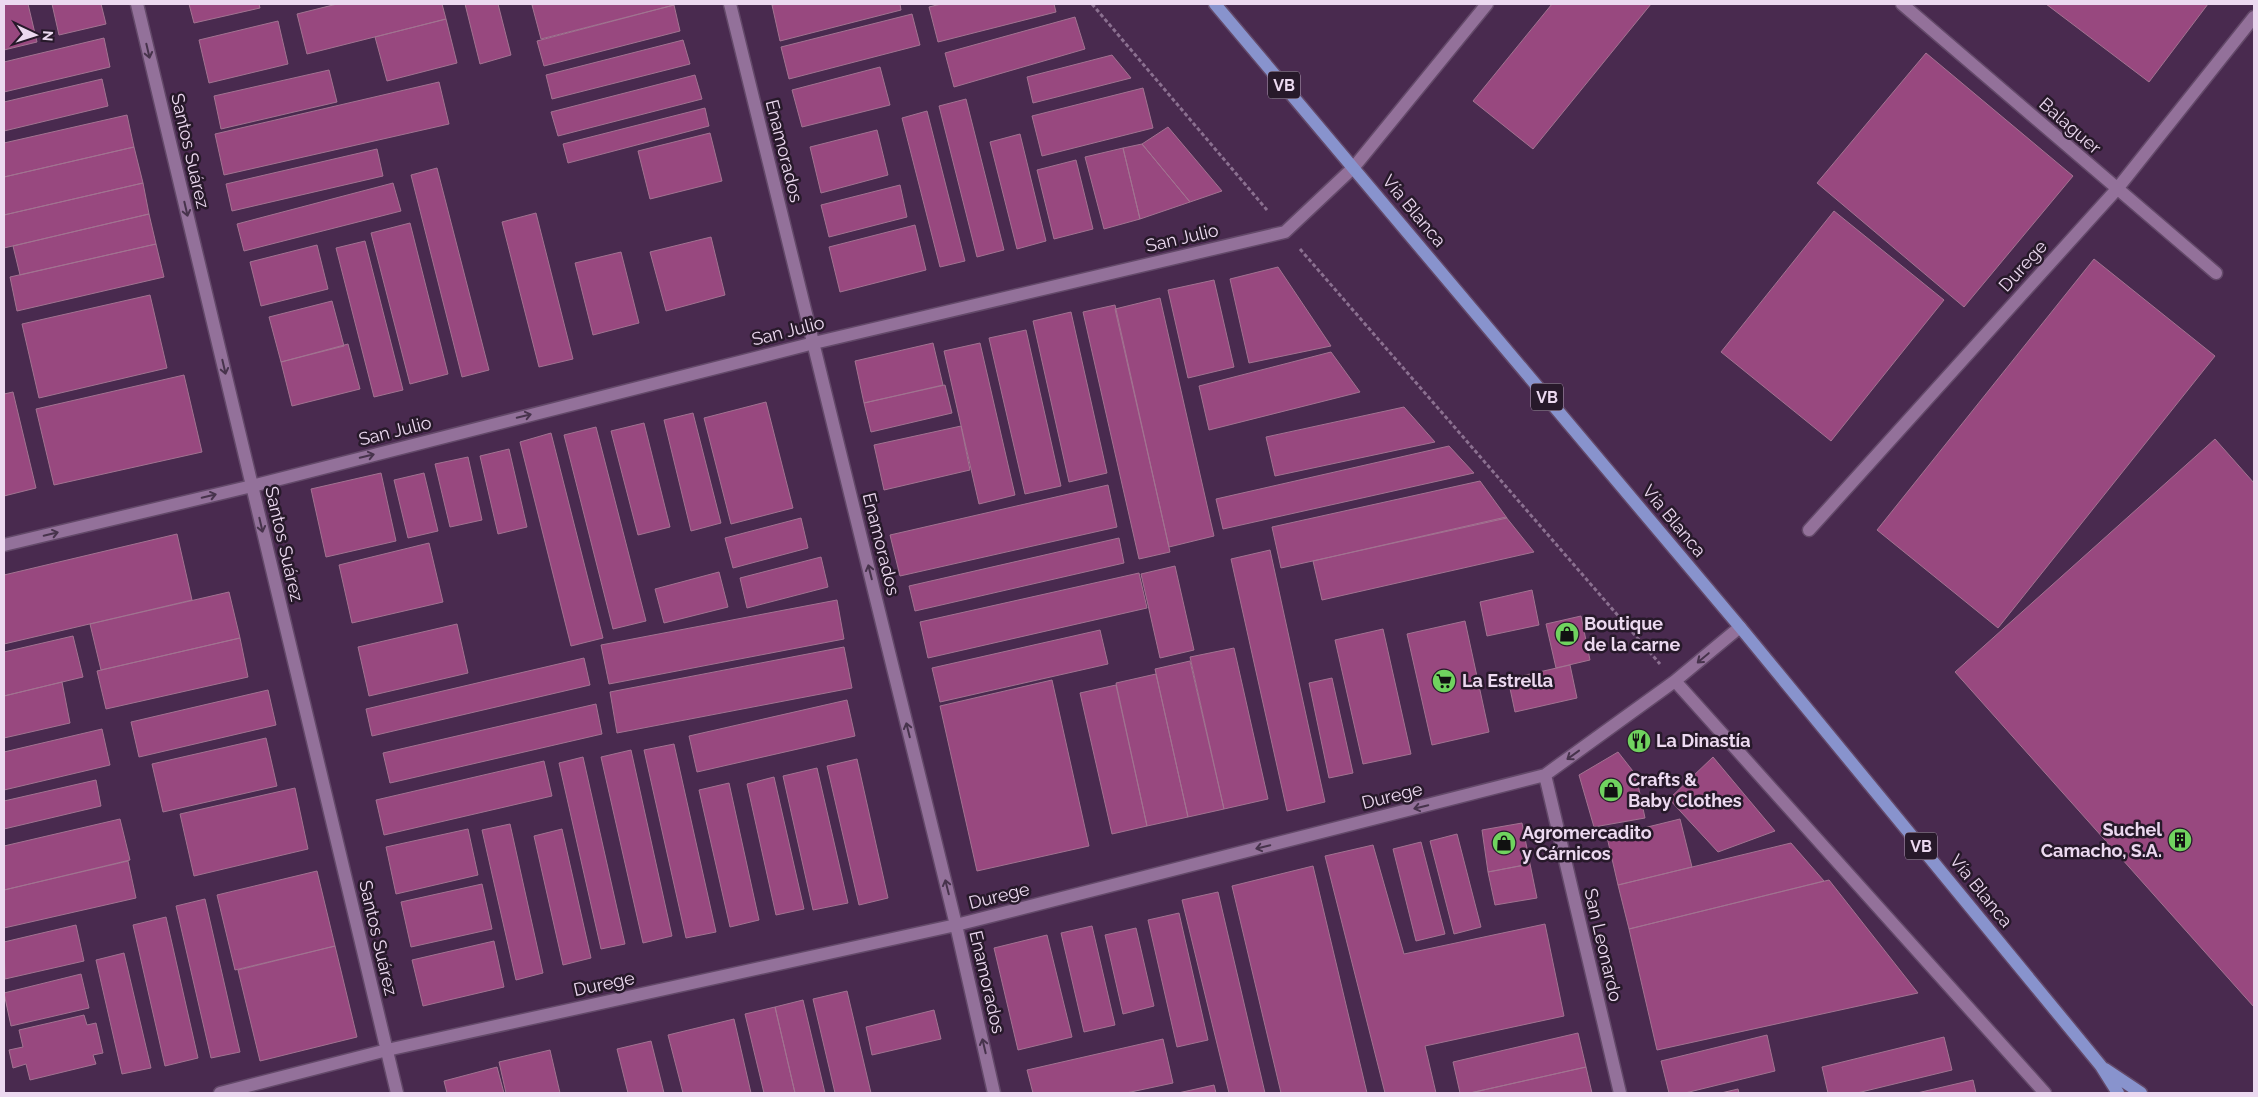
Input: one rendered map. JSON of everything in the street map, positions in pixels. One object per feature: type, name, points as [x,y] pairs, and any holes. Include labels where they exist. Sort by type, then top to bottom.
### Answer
[{"type":"main road","name":"Vía Blanca","points":[[1215,4],[1740,627],[2101,1066],[2118,1093]]},
{"type":"main road","name":"Vía Blanca","points":[[2101,1066],[2141,1093]]},
{"type":"street","name":"Santos Suárez","points":[[137,4],[397,1093]]},
{"type":"street","name":"Enamorados","points":[[730,4],[956,925],[994,1093]]},
{"type":"street","points":[[1285,232],[1354,167],[1487,4]]},
{"type":"street","name":"Balaguer","points":[[1902,4],[2216,273]]},
{"type":"street","name":"Durege","points":[[1809,530],[2117,189],[2254,17]]},
{"type":"street","name":"San Julio","points":[[4,545],[252,486],[814,343],[1285,232]]},
{"type":"street","name":"Durege","points":[[220,1093],[387,1050],[956,925],[1545,775],[1675,681],[1740,627]]},
{"type":"street","points":[[1675,681],[2044,1093]]},
{"type":"street","name":"San Leonardo","points":[[1545,775],[1620,1093]]},
{"type":"path","points":[[1092,4],[1285,232],[1675,681]]},
{"type":"building","points":[[4,4],[28,4],[37,42],[4,50]]},
{"type":"building","points":[[52,4],[101,4],[106,24],[59,35]]},
{"type":"building","points":[[189,4],[259,4],[260,8],[194,23]]},
{"type":"building","points":[[337,4],[442,4],[446,19],[307,54],[297,14]]},
{"type":"building","points":[[465,4],[498,4],[511,55],[480,64]]},
{"type":"building","points":[[900,4],[901,10],[780,41],[772,5]]},
{"type":"building","points":[[941,4],[1054,4],[1056,12],[938,42],[929,7]]},
{"type":"building","points":[[1552,4],[1651,4],[1533,149],[1473,101]]},
{"type":"building","points":[[2046,4],[2208,4],[2149,82]]},
{"type":"building","points":[[532,5],[674,5],[541,39]]},
{"type":"building","points":[[674,5],[680,31],[544,66],[537,41]]},
{"type":"building","points":[[912,14],[920,45],[789,79],[781,47]]},
{"type":"building","points":[[1075,17],[1085,49],[954,87],[945,53]]},
{"type":"building","points":[[446,19],[457,63],[387,81],[375,37]]},
{"type":"building","points":[[278,21],[288,64],[209,83],[199,40]]},
{"type":"building","points":[[104,38],[110,67],[4,92],[4,62]]},
{"type":"building","points":[[683,40],[690,64],[552,99],[546,75]]},
{"type":"building","points":[[1926,53],[2073,176],[1964,307],[1817,183]]},
{"type":"building","points":[[1112,55],[1131,78],[1033,103],[1027,77]]},
{"type":"building","points":[[880,67],[890,105],[802,127],[792,90]]},
{"type":"building","points":[[329,70],[337,102],[221,129],[214,96]]},
{"type":"building","points":[[695,75],[702,99],[558,136],[551,112]]},
{"type":"building","points":[[102,79],[108,106],[4,131],[4,102]]},
{"type":"building","points":[[439,82],[449,124],[224,175],[215,134]]},
{"type":"building","points":[[1143,88],[1153,128],[1042,156],[1032,116]]},
{"type":"building","points":[[966,99],[1004,250],[977,257],[939,106]]},
{"type":"building","points":[[705,108],[709,126],[568,163],[563,144]]},
{"type":"building","points":[[927,111],[965,261],[940,267],[902,118]]},
{"type":"building","points":[[127,115],[134,147],[4,177],[4,143]]},
{"type":"building","points":[[1168,127],[1222,191],[1190,202],[1142,144]]},
{"type":"building","points":[[877,130],[888,175],[821,193],[810,147]]},
{"type":"building","points":[[710,133],[722,181],[650,199],[638,151]]},
{"type":"building","points":[[1020,134],[1046,241],[1017,249],[990,142]]},
{"type":"building","points":[[1142,144],[1190,202],[1140,219],[1123,148]]},
{"type":"building","points":[[134,147],[143,183],[4,215],[4,177]]},
{"type":"building","points":[[1123,148],[1140,219],[1104,229],[1085,157]]},
{"type":"building","points":[[377,149],[383,176],[232,211],[226,184]]},
{"type":"building","points":[[1076,160],[1093,229],[1054,239],[1037,170]]},
{"type":"building","points":[[437,168],[489,370],[462,377],[411,175]]},
{"type":"building","points":[[143,183],[149,214],[4,248],[4,215]]},
{"type":"building","points":[[393,183],[401,211],[244,251],[237,224]]},
{"type":"building","points":[[900,185],[907,217],[829,237],[821,205]]},
{"type":"building","points":[[1834,211],[1944,300],[1831,441],[1721,352]]},
{"type":"building","points":[[536,213],[573,359],[539,367],[502,222]]},
{"type":"building","points":[[149,214],[156,244],[20,275],[13,246]]},
{"type":"building","points":[[410,223],[448,374],[410,384],[371,233]]},
{"type":"building","points":[[915,225],[926,270],[840,292],[829,247]]},
{"type":"building","points":[[711,237],[725,295],[666,311],[650,252]]},
{"type":"building","points":[[365,241],[403,390],[374,397],[336,248]]},
{"type":"building","points":[[156,244],[164,277],[17,311],[10,277]]},
{"type":"building","points":[[317,245],[328,289],[261,306],[250,262]]},
{"type":"building","points":[[621,252],[639,323],[593,335],[575,263]]},
{"type":"building","points":[[2094,259],[2215,356],[1998,628],[1877,530]]},
{"type":"building","points":[[1278,267],[1331,346],[1249,363],[1230,279]]},
{"type":"building","points":[[1214,280],[1234,367],[1188,378],[1168,290]]},
{"type":"building","points":[[150,295],[167,368],[39,398],[22,324]]},
{"type":"building","points":[[1160,298],[1214,536],[1169,547],[1115,309]]},
{"type":"building","points":[[332,301],[344,346],[281,362],[269,317]]},
{"type":"building","points":[[1115,305],[1170,552],[1139,559],[1083,312]]},
{"type":"building","points":[[1071,312],[1107,473],[1069,482],[1033,321]]},
{"type":"building","points":[[1026,330],[1061,486],[1025,494],[989,338]]},
{"type":"building","points":[[933,343],[943,385],[864,403],[855,361]]},
{"type":"building","points":[[980,343],[1015,495],[979,504],[944,351]]},
{"type":"building","points":[[348,344],[360,389],[292,406],[281,362]]},
{"type":"building","points":[[1331,352],[1360,392],[1209,430],[1199,386]]},
{"type":"building","points":[[184,375],[202,452],[54,485],[36,409]]},
{"type":"building","points":[[945,385],[952,413],[871,432],[864,403]]},
{"type":"building","points":[[13,392],[36,488],[4,496],[4,394]]},
{"type":"building","points":[[766,402],[793,508],[731,524],[704,418]]},
{"type":"building","points":[[1404,407],[1435,442],[1275,476],[1266,437]]},
{"type":"building","points":[[693,413],[721,523],[691,531],[664,420]]},
{"type":"building","points":[[644,423],[670,527],[638,535],[611,431]]},
{"type":"building","points":[[961,426],[970,470],[884,490],[874,445]]},
{"type":"building","points":[[596,427],[646,621],[613,629],[564,435]]},
{"type":"building","points":[[551,433],[603,638],[571,646],[520,442]]},
{"type":"building","name":"Suchel Camacho, S.A.","points":[[2215,439],[2254,483],[2254,1007],[1955,672]]},
{"type":"building","points":[[1449,446],[1474,473],[1223,529],[1216,499]]},
{"type":"building","points":[[509,449],[527,527],[498,534],[480,456]]},
{"type":"building","points":[[468,457],[482,520],[450,527],[435,464]]},
{"type":"building","points":[[381,473],[396,541],[326,557],[311,489]]},
{"type":"building","points":[[424,473],[438,531],[408,538],[394,480]]},
{"type":"building","points":[[1480,481],[1507,518],[1281,568],[1272,527]]},
{"type":"building","points":[[1108,485],[1117,527],[900,576],[890,535]]},
{"type":"building","points":[[1506,517],[1534,552],[1322,600],[1313,561]]},
{"type":"building","points":[[801,518],[808,548],[733,568],[725,538]]},
{"type":"building","points":[[177,534],[192,600],[4,644],[4,575]]},
{"type":"building","points":[[1119,538],[1124,563],[915,611],[909,586]]},
{"type":"building","points":[[429,543],[443,602],[352,623],[339,565]]},
{"type":"building","points":[[1270,550],[1325,802],[1287,811],[1231,559]]},
{"type":"building","points":[[821,557],[828,587],[747,608],[740,578]]},
{"type":"building","points":[[1175,566],[1194,650],[1160,658],[1141,574]]},
{"type":"building","points":[[719,572],[728,607],[664,623],[655,589]]},
{"type":"building","points":[[1139,573],[1147,608],[928,658],[920,622]]},
{"type":"building","points":[[1532,590],[1539,625],[1487,636],[1480,602]]},
{"type":"building","points":[[229,592],[240,638],[101,670],[90,624]]},
{"type":"building","points":[[837,600],[844,639],[609,684],[601,645]]},
{"type":"building","points":[[1581,616],[1590,660],[1556,668],[1546,624]]},
{"type":"building","points":[[1465,621],[1489,732],[1432,745],[1407,634]]},
{"type":"building","points":[[457,624],[468,673],[369,696],[358,647]]},
{"type":"building","points":[[1383,629],[1411,754],[1363,764],[1335,640]]},
{"type":"building","points":[[1100,630],[1108,664],[940,702],[932,668]]},
{"type":"building","points":[[73,636],[83,677],[4,696],[4,652]]},
{"type":"building","points":[[240,638],[248,677],[106,709],[97,671]]},
{"type":"building","points":[[844,647],[852,688],[617,733],[610,692]]},
{"type":"building","points":[[1234,648],[1268,799],[1224,809],[1190,657]]},
{"type":"building","points":[[584,658],[590,685],[372,736],[366,709]]},
{"type":"building","points":[[1190,661],[1224,809],[1188,817],[1155,669]]},
{"type":"building","points":[[1570,665],[1577,698],[1515,712],[1508,679]]},
{"type":"building","points":[[1156,674],[1188,817],[1147,826],[1116,683]]},
{"type":"building","points":[[1332,678],[1353,773],[1329,778],[1309,683]]},
{"type":"building","points":[[1052,680],[1089,846],[977,871],[940,706]]},
{"type":"building","points":[[62,682],[70,723],[4,738],[4,696]]},
{"type":"building","points":[[1116,685],[1147,826],[1112,834],[1080,693]]},
{"type":"building","points":[[268,690],[276,725],[139,757],[131,722]]},
{"type":"building","points":[[847,700],[855,736],[697,772],[689,736]]},
{"type":"building","points":[[596,704],[602,734],[390,783],[383,753]]},
{"type":"building","points":[[102,729],[110,765],[4,790],[4,752]]},
{"type":"building","points":[[266,738],[277,786],[163,812],[152,764]]},
{"type":"building","points":[[674,744],[716,932],[686,938],[644,750]]},
{"type":"building","points":[[631,750],[672,936],[643,943],[601,757]]},
{"type":"building","points":[[1618,752],[1636,775],[1645,818],[1594,827],[1579,775]]},
{"type":"building","points":[[583,757],[625,944],[601,949],[559,763]]},
{"type":"building","points":[[1713,757],[1775,831],[1718,852],[1669,799]]},
{"type":"building","points":[[857,759],[888,898],[859,905],[827,766]]},
{"type":"building","points":[[544,761],[552,796],[384,835],[376,800]]},
{"type":"building","points":[[817,768],[848,903],[813,910],[783,776]]},
{"type":"building","points":[[774,777],[804,909],[776,915],[747,784]]},
{"type":"building","points":[[96,780],[101,806],[4,829],[4,801]]},
{"type":"building","points":[[729,783],[759,920],[730,927],[699,790]]},
{"type":"building","points":[[295,788],[308,849],[194,876],[180,814]]},
{"type":"building","points":[[120,819],[130,860],[4,890],[4,846]]},
{"type":"building","points":[[1680,819],[1692,867],[1618,885],[1607,837]]},
{"type":"building","points":[[1522,823],[1530,864],[1488,872],[1482,830]]},
{"type":"building","points":[[510,824],[543,973],[516,980],[482,830]]},
{"type":"building","points":[[468,829],[478,875],[396,894],[386,847]]},
{"type":"building","points":[[562,829],[591,958],[563,965],[534,836]]},
{"type":"building","points":[[1457,834],[1481,927],[1454,934],[1430,841]]},
{"type":"building","points":[[1421,842],[1445,934],[1416,941],[1393,849]]},
{"type":"building","points":[[1791,843],[1824,881],[1629,929],[1618,885]]},
{"type":"building","points":[[1373,845],[1404,954],[1545,924],[1564,1016],[1425,1046],[1436,1093],[1385,1093],[1325,856]]},
{"type":"building","points":[[128,861],[136,898],[4,928],[4,890]]},
{"type":"building","points":[[1530,864],[1537,898],[1495,905],[1488,872]]},
{"type":"building","points":[[1313,866],[1367,1093],[1281,1093],[1232,886]]},
{"type":"building","points":[[317,871],[335,946],[235,970],[217,895]]},
{"type":"building","points":[[1829,880],[1918,993],[1657,1050],[1629,929]]},
{"type":"building","points":[[482,884],[492,929],[411,947],[401,902]]},
{"type":"building","points":[[1218,892],[1265,1093],[1229,1093],[1182,900]]},
{"type":"building","points":[[205,899],[240,1052],[211,1058],[176,906]]},
{"type":"building","points":[[1179,913],[1208,1040],[1177,1047],[1148,920]]},
{"type":"building","points":[[166,917],[198,1058],[165,1066],[133,925]]},
{"type":"building","points":[[76,925],[84,961],[5,979],[4,942]]},
{"type":"building","points":[[1092,926],[1115,1025],[1084,1032],[1061,933]]},
{"type":"building","points":[[1136,928],[1154,1006],[1123,1014],[1105,935]]},
{"type":"building","points":[[1047,935],[1072,1037],[1018,1050],[994,948]]},
{"type":"building","points":[[494,941],[504,987],[423,1006],[412,960]]},
{"type":"building","points":[[335,946],[357,1037],[260,1061],[238,970]]},
{"type":"building","points":[[124,953],[151,1068],[122,1074],[96,960]]},
{"type":"building","points":[[81,974],[89,1008],[11,1026],[4,993]]},
{"type":"building","points":[[847,991],[871,1093],[835,1093],[813,999]]},
{"type":"building","points":[[803,1000],[825,1093],[795,1093],[775,1007]]},
{"type":"building","points":[[775,1007],[795,1093],[764,1093],[745,1014]]},
{"type":"building","points":[[934,1010],[941,1039],[872,1055],[866,1027]]},
{"type":"building","points":[[84,1015],[87,1025],[96,1023],[103,1053],[93,1055],[96,1064],[30,1080],[26,1064],[13,1068],[9,1050],[23,1047],[19,1030]]},
{"type":"building","points":[[734,1019],[751,1093],[683,1093],[668,1035]]},
{"type":"building","points":[[1578,1033],[1586,1067],[1470,1093],[1460,1093],[1453,1062]]},
{"type":"building","points":[[1767,1035],[1775,1071],[1685,1093],[1669,1093],[1661,1061]]},
{"type":"building","points":[[1944,1037],[1952,1070],[1857,1093],[1828,1093],[1822,1067]]},
{"type":"building","points":[[1163,1039],[1173,1083],[1126,1093],[1033,1093],[1027,1070]]},
{"type":"building","points":[[651,1041],[664,1093],[628,1093],[617,1049]]},
{"type":"building","points":[[550,1050],[560,1093],[506,1093],[499,1062]]},
{"type":"building","points":[[497,1067],[504,1093],[447,1093],[444,1081]]},
{"type":"building","points":[[1586,1067],[1592,1093],[1470,1093]]},
{"type":"building","points":[[1973,1080],[1976,1093],[1917,1093]]},
{"type":"building","points":[[1214,1085],[1216,1093],[1178,1093]]},
{"type":"building","points":[[1738,1089],[1739,1093],[1721,1093]]},
{"type":"place","name":"Boutique de la carne","points":[[1567,634]]},
{"type":"place","name":"La Estrella","points":[[1444,681]]},
{"type":"place","name":"La Dinastía","points":[[1639,741]]},
{"type":"place","name":"Crafts & Baby Clothes","points":[[1611,790]]},
{"type":"place","name":"Suchel Camacho, S.A.","points":[[2180,840]]},
{"type":"place","name":"Agromercadito y Cárnicos","points":[[1504,843]]}]
